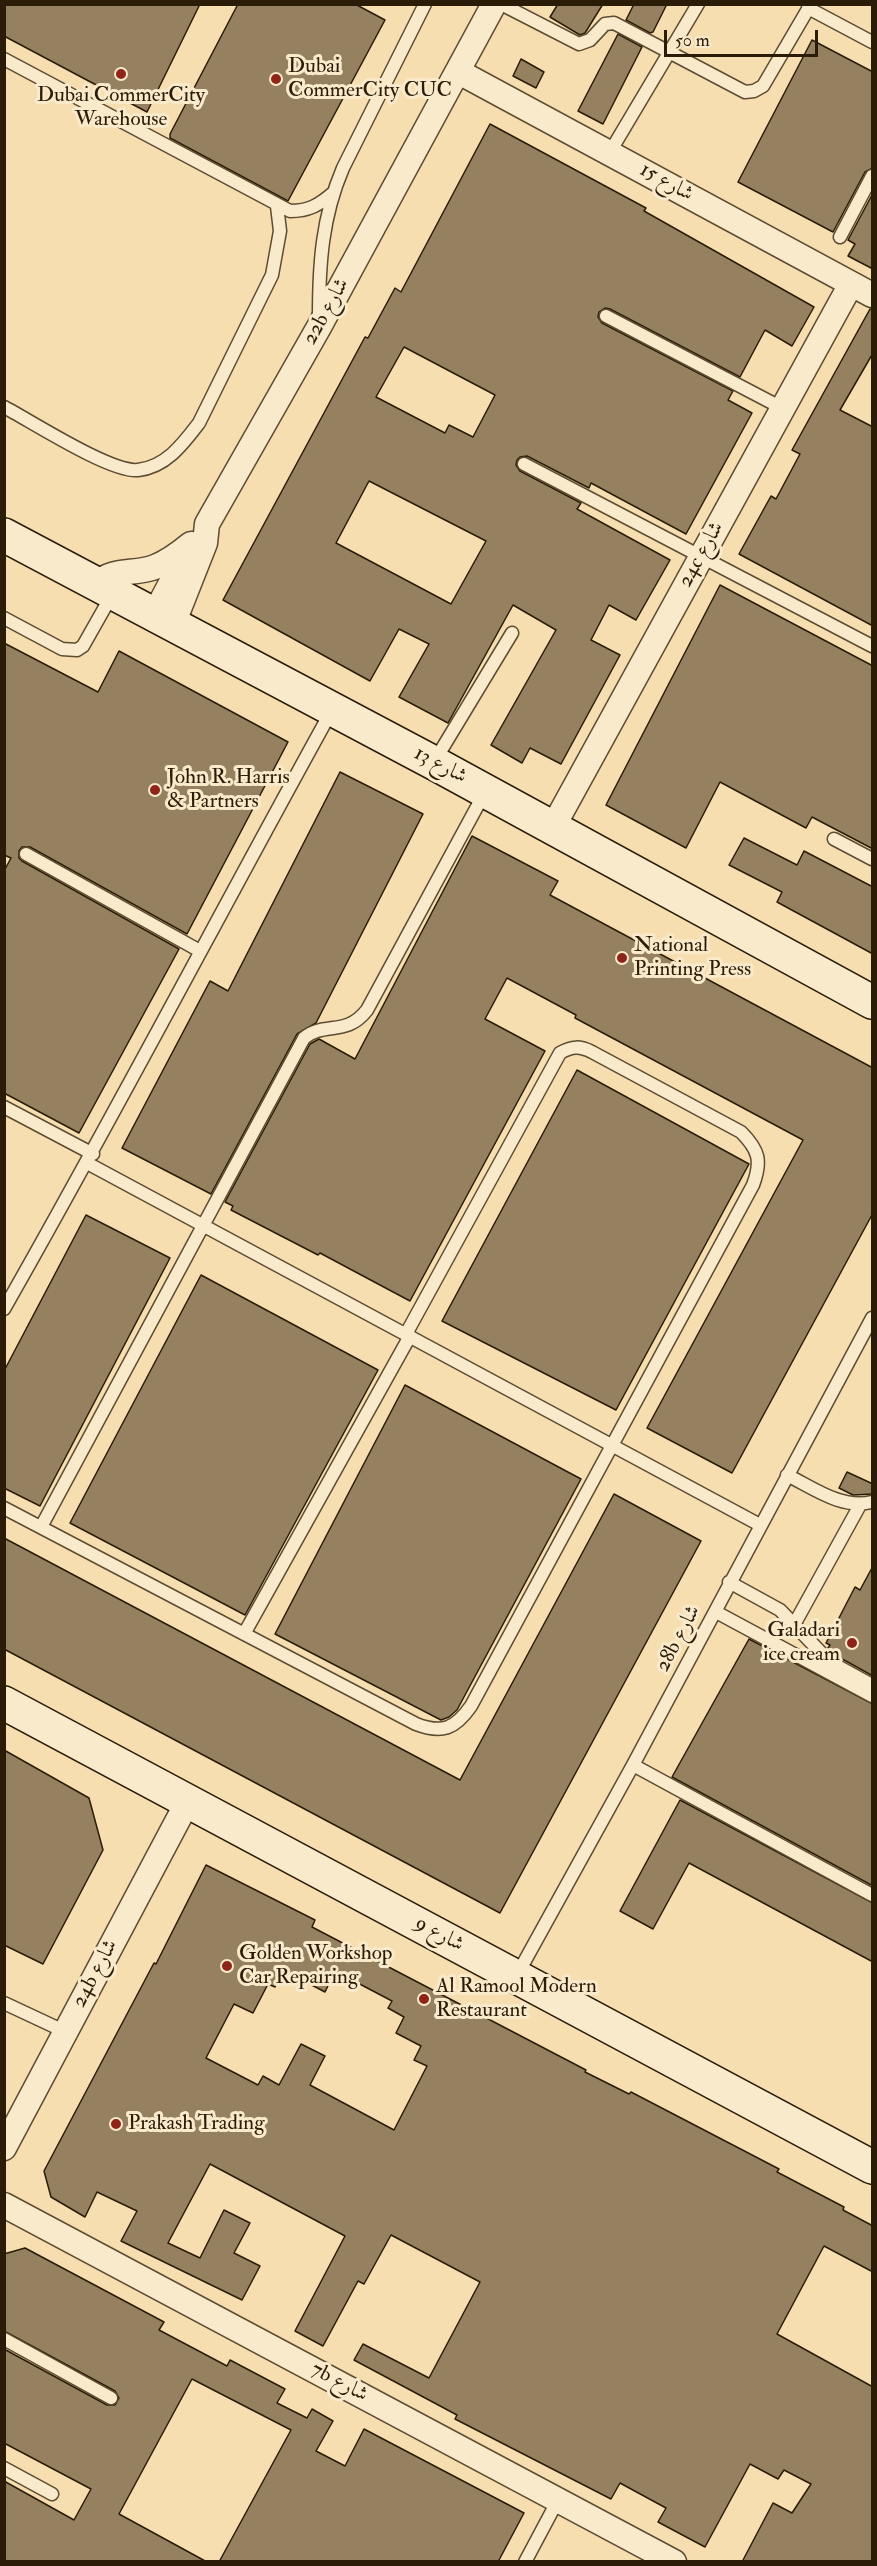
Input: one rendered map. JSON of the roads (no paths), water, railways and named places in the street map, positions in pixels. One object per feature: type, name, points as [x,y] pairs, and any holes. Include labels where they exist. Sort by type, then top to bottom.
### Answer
[{"type":"street","name":"22b شارع","points":[[163,619],[205,543],[207,524],[320,327],[494,4]]},
{"type":"street","name":"شارع 15","points":[[459,72],[873,295]]},
{"type":"street","name":"24c شارع","points":[[552,827],[851,284]]},
{"type":"street","points":[[104,588],[113,573],[155,567],[170,560],[191,544],[207,524]]},
{"type":"street","name":"شارع 13","points":[[4,535],[434,763],[873,1002]]},
{"type":"street","points":[[163,619],[191,544]]},
{"type":"street","name":"شارع 9","points":[[4,1703],[873,2167]]},
{"type":"street","name":"24b شارع","points":[[4,2148],[188,1801]]},
{"type":"street","name":"7b شارع","points":[[4,2205],[674,2562]]},
{"type":"lane","points":[[320,327],[319,261],[333,193],[343,168],[425,4]]},
{"type":"lane","points":[[501,4],[579,44],[590,40],[605,24],[610,22],[745,92],[754,91],[763,86],[810,6],[873,42]]},
{"type":"lane","points":[[610,152],[698,4]]},
{"type":"lane","points":[[4,59],[290,212],[305,212],[318,206],[333,193]]},
{"type":"lane","points":[[840,237],[873,176]]},
{"type":"lane","points":[[4,407],[116,467],[138,470],[162,463],[184,443],[199,423],[272,275],[280,231],[277,206]]},
{"type":"lane","points":[[606,316],[782,408]]},
{"type":"lane","points":[[524,464],[873,646]]},
{"type":"lane","points":[[4,618],[62,649],[77,650],[87,639],[104,588]]},
{"type":"lane","points":[[434,763],[512,633]]},
{"type":"lane","points":[[4,1309],[90,1158],[332,709]]},
{"type":"lane","points":[[41,1527],[304,1038],[310,1033],[354,1023],[367,1010],[485,791]]},
{"type":"lane","points":[[834,839],[873,859]]},
{"type":"lane","points":[[26,854],[200,951]]},
{"type":"lane","points":[[4,1508],[41,1527],[244,1634],[416,1724],[431,1730],[448,1728],[462,1719],[471,1706],[753,1185],[758,1171],[758,1156],[752,1143],[741,1132],[582,1047],[570,1048],[560,1053],[244,1634]]},
{"type":"lane","points":[[4,1107],[204,1225],[760,1525]]},
{"type":"lane","name":"28b شارع","points":[[516,1976],[633,1765],[716,1612],[729,1582],[873,1318]]},
{"type":"lane","points":[[788,1475],[837,1501],[860,1505],[873,1502]]},
{"type":"lane","points":[[795,1623],[860,1505]]},
{"type":"lane","points":[[729,1582],[780,1610],[795,1623],[811,1644],[830,1662],[873,1685]]},
{"type":"lane","points":[[716,1612],[873,1696]]},
{"type":"lane","points":[[633,1765],[873,1895]]},
{"type":"lane","points":[[4,2003],[66,2032]]},
{"type":"lane","points":[[4,2339],[111,2398]]},
{"type":"lane","points":[[4,2468],[52,2494]]},
{"type":"lane","points":[[525,2562],[558,2500]]},
{"type":"place","name":"Dubai CommerCity Warehouse","points":[[121,74]]},
{"type":"place","name":"Dubai CommerCity CUC","points":[[276,79]]},
{"type":"place","name":"John R. Harris & Partners","points":[[155,790]]},
{"type":"place","name":"National Printing Press","points":[[622,958]]},
{"type":"place","name":"Galadari ice cream","points":[[852,1643]]},
{"type":"place","name":"Golden Workshop Car Repairing","points":[[227,1966]]},
{"type":"place","name":"Al Ramool Modern Restaurant","points":[[424,1999]]},
{"type":"place","name":"Prakash Trading","points":[[116,2124]]}]
